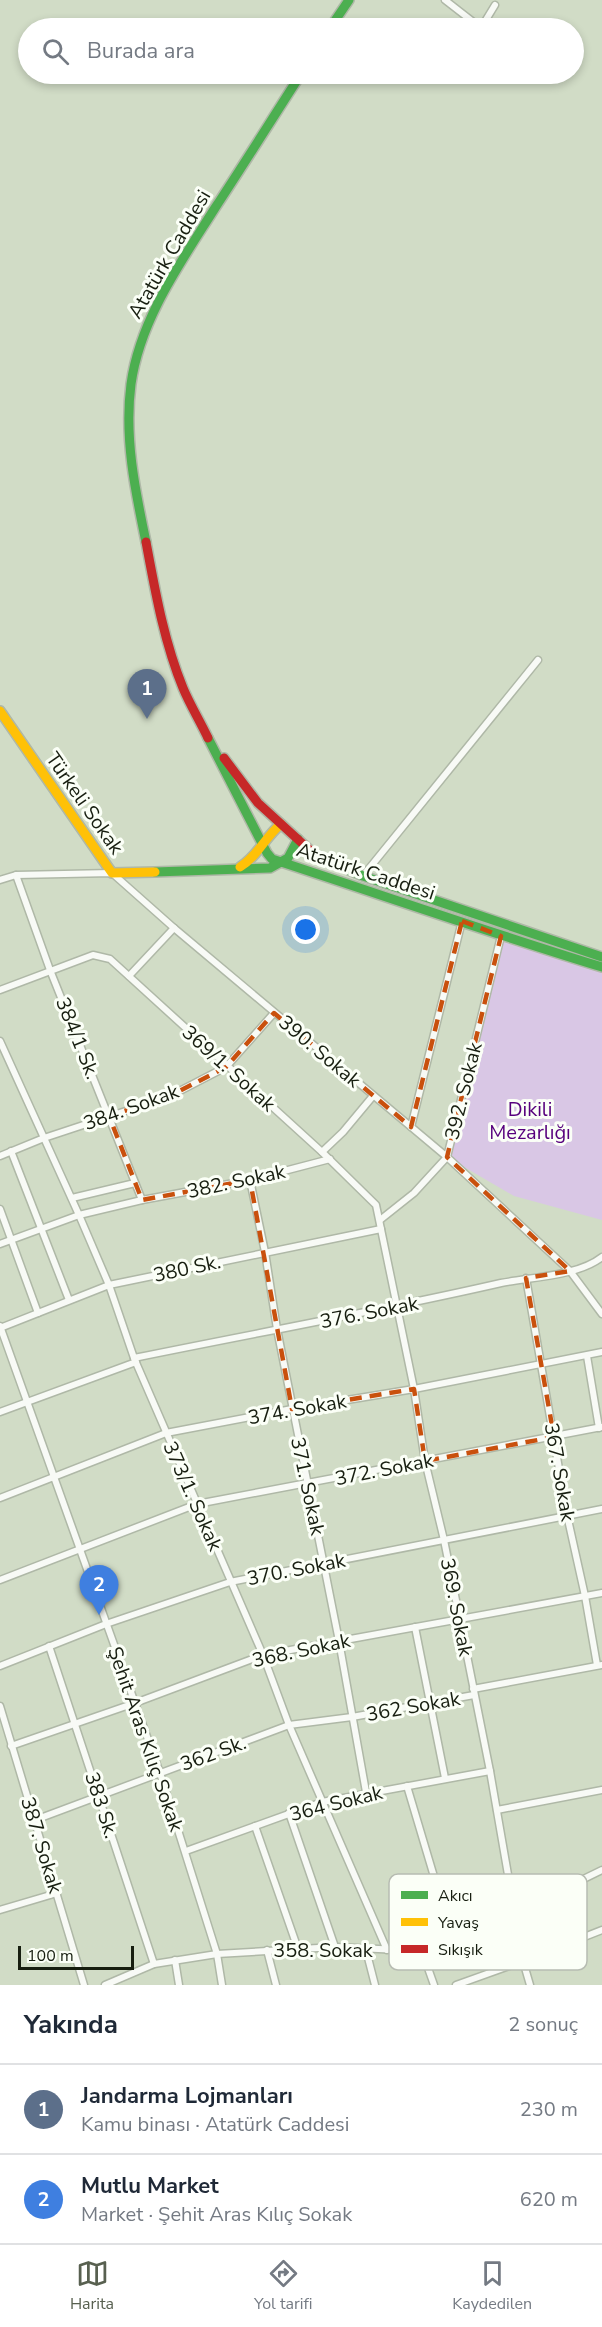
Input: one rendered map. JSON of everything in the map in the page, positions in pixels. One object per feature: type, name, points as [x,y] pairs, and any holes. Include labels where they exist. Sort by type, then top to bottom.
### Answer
[{"type":"main road","points":[[337,18],[349,0]]},
{"type":"main road","name":"Atatürk Caddesi","points":[[295,84],[164,291],[145,332],[136,360],[131,385],[129,443],[151,567],[173,660],[183,688],[262,845],[272,859],[501,936],[602,967]]},
{"type":"main road","name":"Türkeli Sokak","points":[[0,711],[112,873],[270,868],[284,864]]},
{"type":"main road","name":"Atatürk Caddesi","points":[[197,715],[220,754],[258,803],[315,855],[363,876],[602,957]]},
{"type":"main road","points":[[235,869],[256,858],[270,832],[281,824]]},
{"type":"main road","points":[[284,864],[292,855],[298,839]]},
{"type":"street","points":[[445,0],[468,18]]},
{"type":"street","points":[[487,18],[495,5]]},
{"type":"street","points":[[363,876],[538,660]]},
{"type":"street","points":[[0,880],[16,876],[112,873]]},
{"type":"street","name":"390. Sokak","points":[[112,873],[174,928],[447,1157],[570,1271],[602,1314]]},
{"type":"street","name":"384/1 Sk.","points":[[16,876],[50,970],[142,1200]]},
{"type":"street","points":[[411,1126],[462,921]]},
{"type":"street","points":[[129,976],[174,928]]},
{"type":"street","name":"392. Sokak","points":[[380,1220],[414,1193],[447,1157],[501,936]]},
{"type":"street","name":"369/1. Sokak","points":[[0,990],[93,955],[110,959],[373,1201],[381,1228]]},
{"type":"street","name":"384. Sokak","points":[[0,1156],[44,1138],[168,1097],[226,1067],[274,1012]]},
{"type":"street","name":"373/1. Sokak","points":[[0,1041],[80,1215],[109,1285],[135,1360],[263,1655],[322,1802],[387,1950]]},
{"type":"street","points":[[322,1152],[343,1132],[373,1096]]},
{"type":"street","points":[[11,1151],[69,1300]]},
{"type":"street","name":"382. Sokak","points":[[0,1244],[80,1215],[142,1200],[250,1180],[330,1159]]},
{"type":"street","name":"371. Sokak","points":[[250,1180],[366,1792]]},
{"type":"street","points":[[72,1198],[135,1183]]},
{"type":"street","points":[[0,1209],[38,1313]]},
{"type":"street","name":"380 Sk.","points":[[0,1327],[109,1285],[381,1228]]},
{"type":"street","name":"369. Sokak","points":[[381,1228],[414,1389],[425,1461],[444,1540],[490,1771],[508,1874]]},
{"type":"street","name":"376. Sokak","points":[[0,1412],[135,1360],[526,1278],[570,1271],[591,1264],[602,1257]]},
{"type":"street","name":"367. Sokak","points":[[526,1278],[567,1515],[599,1665]]},
{"type":"street","name":"Şehit Aras Kılıç Sokak","points":[[0,1327],[186,1851],[218,1954],[222,1985]]},
{"type":"street","name":"374. Sokak","points":[[0,1498],[166,1433],[414,1389],[602,1352]]},
{"type":"street","points":[[587,1356],[601,1428]]},
{"type":"street","name":"372. Sokak","points":[[0,1580],[197,1504],[601,1428]]},
{"type":"street","name":"370. Sokak","points":[[0,1666],[106,1624],[231,1582],[602,1509]]},
{"type":"street","name":"368. Sokak","points":[[11,1746],[263,1655],[459,1617],[602,1593]]},
{"type":"street","points":[[416,1627],[445,1778]]},
{"type":"street","name":"383 Sk.","points":[[49,1646],[154,1964]]},
{"type":"street","name":"362 Sokak","points":[[290,1725],[429,1703],[599,1665]]},
{"type":"street","name":"387. Sokak","points":[[0,1706],[84,1985]]},
{"type":"street","name":"362 Sk.","points":[[35,1820],[290,1725]]},
{"type":"street","name":"364 Sokak","points":[[186,1851],[322,1802],[366,1792],[490,1771]]},
{"type":"street","points":[[406,1786],[433,1874]]},
{"type":"street","points":[[497,1810],[602,1790]]},
{"type":"street","points":[[290,1813],[335,1947]]},
{"type":"street","points":[[255,1826],[298,1949]]},
{"type":"street","name":"358. Sokak","points":[[587,1877],[602,1870]]},
{"type":"street","points":[[0,1910],[57,1893]]},
{"type":"street","points":[[587,1936],[602,1930]]},
{"type":"street","name":"358. Sokak","points":[[105,1985],[154,1964],[218,1954],[335,1947],[387,1950]]},
{"type":"street","points":[[267,1950],[276,1985]]},
{"type":"street","points":[[366,1950],[375,1985]]},
{"type":"street","points":[[175,1960],[179,1985]]},
{"type":"street","points":[[429,1970],[434,1985]]},
{"type":"street","points":[[456,1985],[498,1970]]},
{"type":"street","name":"369. Sokak","points":[[526,1970],[530,1985]]},
{"type":"highlighted area","points":[[462,921],[501,936],[447,1157],[570,1271],[526,1278],[554,1437],[425,1461],[414,1389],[292,1409],[250,1180],[142,1200],[109,1116],[168,1097],[226,1067],[274,1013],[411,1127]]},
{"type":"green space","name":"Dikili Mezarlığı","points":[[500,941],[602,972],[602,1220],[514,1196],[447,1157]]},
{"type":"traffic: fast","points":[[337,18],[349,0]]},
{"type":"traffic: fast","points":[[146,542],[135,483],[129,424],[131,384],[143,337],[176,270],[295,84]]},
{"type":"traffic: fast","points":[[208,738],[272,859],[602,967]]},
{"type":"traffic: fast","points":[[155,872],[270,868],[288,858],[298,839]]},
{"type":"traffic: fast","points":[[323,859],[363,876],[602,957]]},
{"type":"traffic: slow","points":[[0,711],[112,873],[155,872]]},
{"type":"traffic: slow","points":[[240,867],[281,824]]},
{"type":"traffic: jam","points":[[146,542],[170,653],[186,694],[208,738]]},
{"type":"traffic: jam","points":[[224,758],[258,803],[315,855],[323,859]]},
{"type":"place","name":"Jandarma Lojmanları","points":[[147,719]]},
{"type":"place","name":"Mutlu Market","points":[[99,1615]]}]
